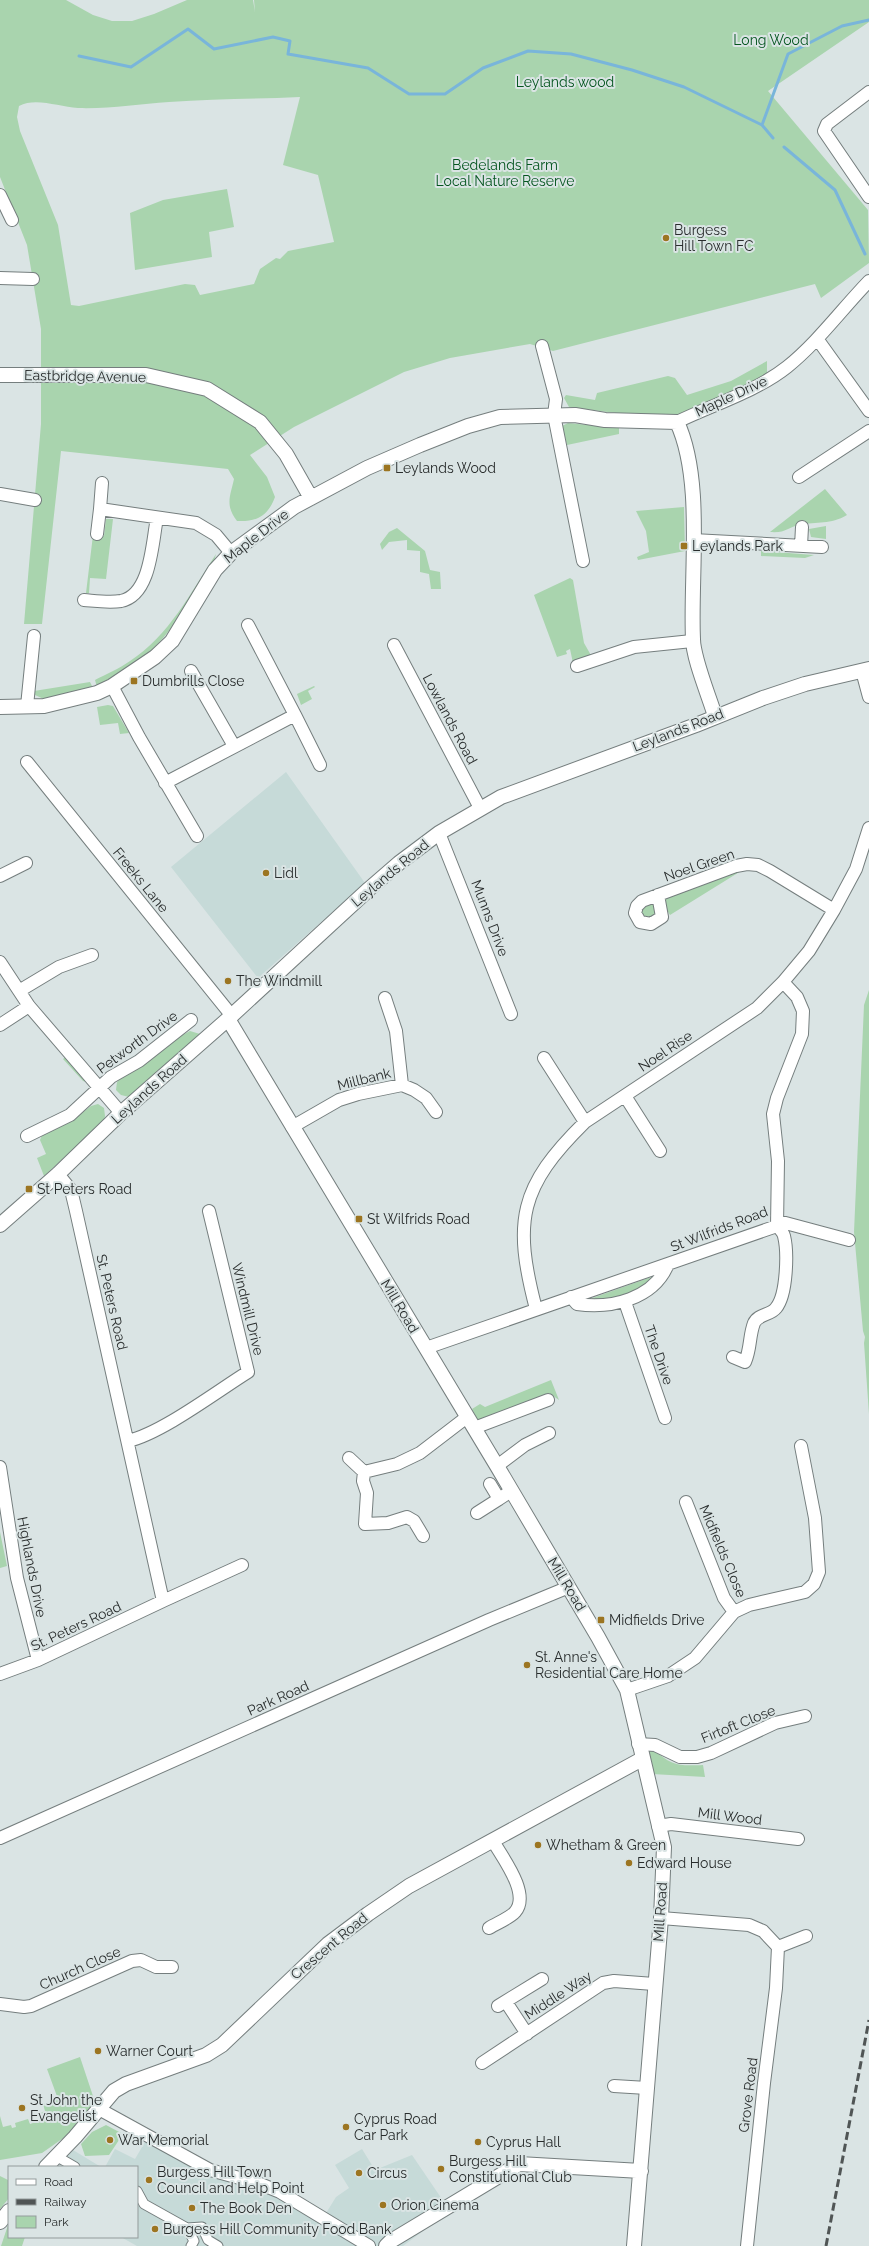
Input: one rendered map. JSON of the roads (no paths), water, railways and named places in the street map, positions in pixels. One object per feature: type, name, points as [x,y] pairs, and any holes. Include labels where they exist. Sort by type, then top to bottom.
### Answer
[{"type":"street","points":[[869,92],[827,124],[824,131],[869,197]]},
{"type":"street","points":[[0,195],[12,220]]},
{"type":"street","points":[[0,278],[33,279]]},
{"type":"street","name":"Maple Drive","points":[[0,707],[57,704],[97,693],[112,686],[155,657],[172,641],[215,570],[231,553],[294,507],[367,468],[468,426],[500,418],[575,415],[605,420],[677,422],[763,383],[786,367],[818,340],[869,280]]},
{"type":"street","points":[[818,340],[869,411]]},
{"type":"street","points":[[542,346],[556,399],[554,415],[583,561]]},
{"type":"street","name":"Eastbridge Avenue","points":[[0,375],[146,375],[207,389],[260,422],[286,454],[311,498]]},
{"type":"street","points":[[677,422],[685,438],[691,479],[693,540],[692,641],[715,716]]},
{"type":"street","points":[[799,477],[869,431]]},
{"type":"street","points":[[97,534],[102,484]]},
{"type":"street","points":[[0,494],[34,500]]},
{"type":"street","points":[[100,509],[157,518],[196,522],[216,535],[231,553]]},
{"type":"street","points":[[84,600],[122,601],[132,596],[139,590],[146,579],[157,518]]},
{"type":"street","points":[[802,527],[802,546]]},
{"type":"street","points":[[693,540],[822,546]]},
{"type":"street","points":[[248,626],[320,765]]},
{"type":"street","points":[[27,706],[34,636]]},
{"type":"street","points":[[577,666],[634,647],[692,641]]},
{"type":"street","name":"Lowlands Road","points":[[394,645],[480,808]]},
{"type":"street","points":[[866,670],[869,697]]},
{"type":"street","name":"Leylands Road","points":[[0,1225],[58,1174],[122,1113],[230,1017],[369,889],[400,863],[440,833],[480,808],[507,794],[805,684],[866,670]]},
{"type":"street","points":[[191,671],[234,746]]},
{"type":"street","points":[[112,686],[197,836]]},
{"type":"street","points":[[166,783],[295,715]]},
{"type":"street","name":"Freeks Lane","points":[[28,762],[230,1017]]},
{"type":"street","name":"Noel Rise","points":[[536,1309],[528,1276],[523,1242],[526,1206],[539,1175],[560,1146],[585,1122],[757,1008],[783,982],[809,951],[834,910],[856,869],[869,828]]},
{"type":"street","name":"Munns Drive","points":[[440,833],[511,1014]]},
{"type":"street","points":[[0,876],[26,863]]},
{"type":"street","name":"Noel Green","points":[[658,895],[736,866],[758,865],[834,910]]},
{"type":"street","points":[[19,991],[59,967],[92,955]]},
{"type":"street","name":"Petworth Drive","points":[[0,962],[29,1006],[122,1113]]},
{"type":"street","points":[[733,1357],[745,1362],[751,1346],[755,1322],[762,1315],[775,1309],[780,1301],[786,1252],[784,1234],[778,1224],[778,1161],[773,1114],[776,1098],[802,1034],[803,1011],[797,997],[783,982]]},
{"type":"street","name":"Millbank","points":[[385,998],[396,1031],[402,1085]]},
{"type":"street","points":[[0,1025],[29,1006]]},
{"type":"street","name":"Mill Road","points":[[230,1017],[292,1127],[471,1422],[568,1586],[627,1690],[638,1744],[664,1848],[661,1918],[654,1984],[641,2171],[634,2246]]},
{"type":"street","name":"Petworth Drive","points":[[27,1136],[70,1115],[111,1077],[139,1061],[191,1020]]},
{"type":"street","points":[[544,1058],[585,1122]]},
{"type":"street","name":"Millbank","points":[[292,1127],[339,1100],[358,1094],[402,1085],[414,1090],[426,1098],[436,1112]]},
{"type":"street","points":[[625,1096],[660,1151]]},
{"type":"street","name":"St. Peters Road","points":[[58,1174],[71,1190],[128,1441],[162,1602]]},
{"type":"street","name":"Windmill Drive","points":[[128,1441],[139,1438],[172,1420],[248,1372],[210,1211]]},
{"type":"street","name":"St Wilfrids Road","points":[[426,1348],[778,1224],[849,1240]]},
{"type":"street","name":"St Wilfrids Road","points":[[571,1297],[577,1304],[591,1306],[625,1302],[653,1285],[664,1273],[668,1264]]},
{"type":"street","name":"The Drive","points":[[625,1302],[665,1418]]},
{"type":"street","points":[[364,1472],[397,1464],[420,1453],[471,1422],[548,1400]]},
{"type":"street","points":[[497,1466],[525,1445],[549,1433]]},
{"type":"street","points":[[627,1690],[668,1676],[695,1658],[734,1612],[749,1605],[805,1592],[816,1581],[819,1572],[815,1518],[802,1446]]},
{"type":"street","points":[[349,1458],[364,1472]]},
{"type":"street","name":"Highlands Drive","points":[[0,1467],[2,1504],[17,1578],[38,1660]]},
{"type":"street","points":[[364,1472],[363,1481],[367,1493],[361,1527],[388,1523],[407,1517],[414,1521],[423,1536]]},
{"type":"street","points":[[490,1484],[499,1499]]},
{"type":"street","points":[[477,1513],[511,1490]]},
{"type":"street","name":"Midfields Close","points":[[686,1502],[724,1598],[734,1612]]},
{"type":"street","name":"St. Peters Road","points":[[0,1674],[38,1660],[242,1565]]},
{"type":"street","name":"Park Road","points":[[0,1838],[568,1586]]},
{"type":"street","name":"Firtoft Close","points":[[638,1744],[655,1745],[680,1757],[697,1757],[711,1753],[775,1723],[805,1716]]},
{"type":"street","name":"Crescent Road","points":[[47,2166],[75,2137],[114,2091],[126,2084],[206,2055],[222,2045],[328,1944],[409,1886],[642,1759]]},
{"type":"street","name":"Mill Wood","points":[[658,1826],[671,1824],[798,1840]]},
{"type":"street","points":[[489,1928],[515,1912],[520,1902],[518,1885],[493,1841]]},
{"type":"street","points":[[661,1918],[749,1925],[763,1931],[778,1947],[806,1936]]},
{"type":"street","name":"Grove Road","points":[[747,2246],[776,1988],[778,1947]]},
{"type":"street","name":"Church Close","points":[[0,2004],[31,2006],[132,1961],[141,1960],[156,1967],[172,1967]]},
{"type":"street","name":"Middle Way","points":[[527,2034],[502,2004],[542,1979]]},
{"type":"street","name":"Middle Way","points":[[482,2063],[603,1983],[614,1981],[654,1984]]},
{"type":"street","points":[[614,2086],[647,2088]]},
{"type":"street","points":[[99,2109],[210,2170],[258,2183],[280,2192],[369,2246]]},
{"type":"street","points":[[56,2156],[73,2166]]},
{"type":"street","points":[[386,2246],[391,2241],[519,2164],[641,2171]]},
{"type":"street","points":[[138,2193],[144,2204],[187,2228],[202,2227],[208,2240],[218,2246]]},
{"type":"street","points":[[0,2222],[8,2212]]},
{"type":"street","points":[[187,2228],[192,2244],[208,2240]]},
{"type":"waterway","points":[[762,125],[788,54],[842,26],[869,20]]},
{"type":"waterway","points":[[79,56],[131,67],[188,29],[214,49],[273,37],[290,41],[288,54],[368,68],[409,94],[445,94],[483,68],[528,51],[571,54],[632,70],[684,87],[762,125],[773,138]]},
{"type":"waterway","points":[[784,147],[835,190],[865,254]]},
{"type":"railway","points":[[826,2246],[869,2020]]},
{"type":"place","name":"Burgess Hill Town FC","points":[[666,238]]},
{"type":"place","name":"Leylands Wood","points":[[387,468]]},
{"type":"place","name":"Leylands Park","points":[[684,546]]},
{"type":"place","name":"Dumbrills Close","points":[[134,681]]},
{"type":"place","name":"Lidl","points":[[266,873]]},
{"type":"place","name":"The Windmill","points":[[228,981]]},
{"type":"place","name":"St Peters Road","points":[[29,1189]]},
{"type":"place","name":"St Wilfrids Road","points":[[359,1219]]},
{"type":"place","name":"Midfields Drive","points":[[601,1620]]},
{"type":"place","name":"St. Anne's Residential Care Home","points":[[527,1665]]},
{"type":"place","name":"Whetham & Green","points":[[538,1845]]},
{"type":"place","name":"Edward House","points":[[629,1863]]},
{"type":"place","name":"Warner Court","points":[[98,2051]]},
{"type":"place","name":"St John the Evangelist","points":[[22,2108]]},
{"type":"place","name":"Cyprus Road Car Park","points":[[346,2127]]},
{"type":"place","name":"War Memorial","points":[[110,2140]]},
{"type":"place","name":"Cyprus Hall","points":[[478,2142]]},
{"type":"place","name":"Burgess Hill Constitutional Club","points":[[441,2169]]},
{"type":"place","name":"Circus","points":[[359,2173]]},
{"type":"place","name":"Burgess Hill Town Council and Help Point","points":[[149,2180]]},
{"type":"place","name":"Orion Cinema","points":[[383,2205]]},
{"type":"place","name":"The Book Den","points":[[192,2208]]},
{"type":"place","name":"Burgess Hill Community Food Bank","points":[[155,2229]]},
{"type":"park label","name":"Long Wood","points":[[771,40]]},
{"type":"park label","name":"Leylands wood","points":[[565,82]]},
{"type":"park label","name":"Bedelands Farm Local Nature Reserve","points":[[505,174]]}]
